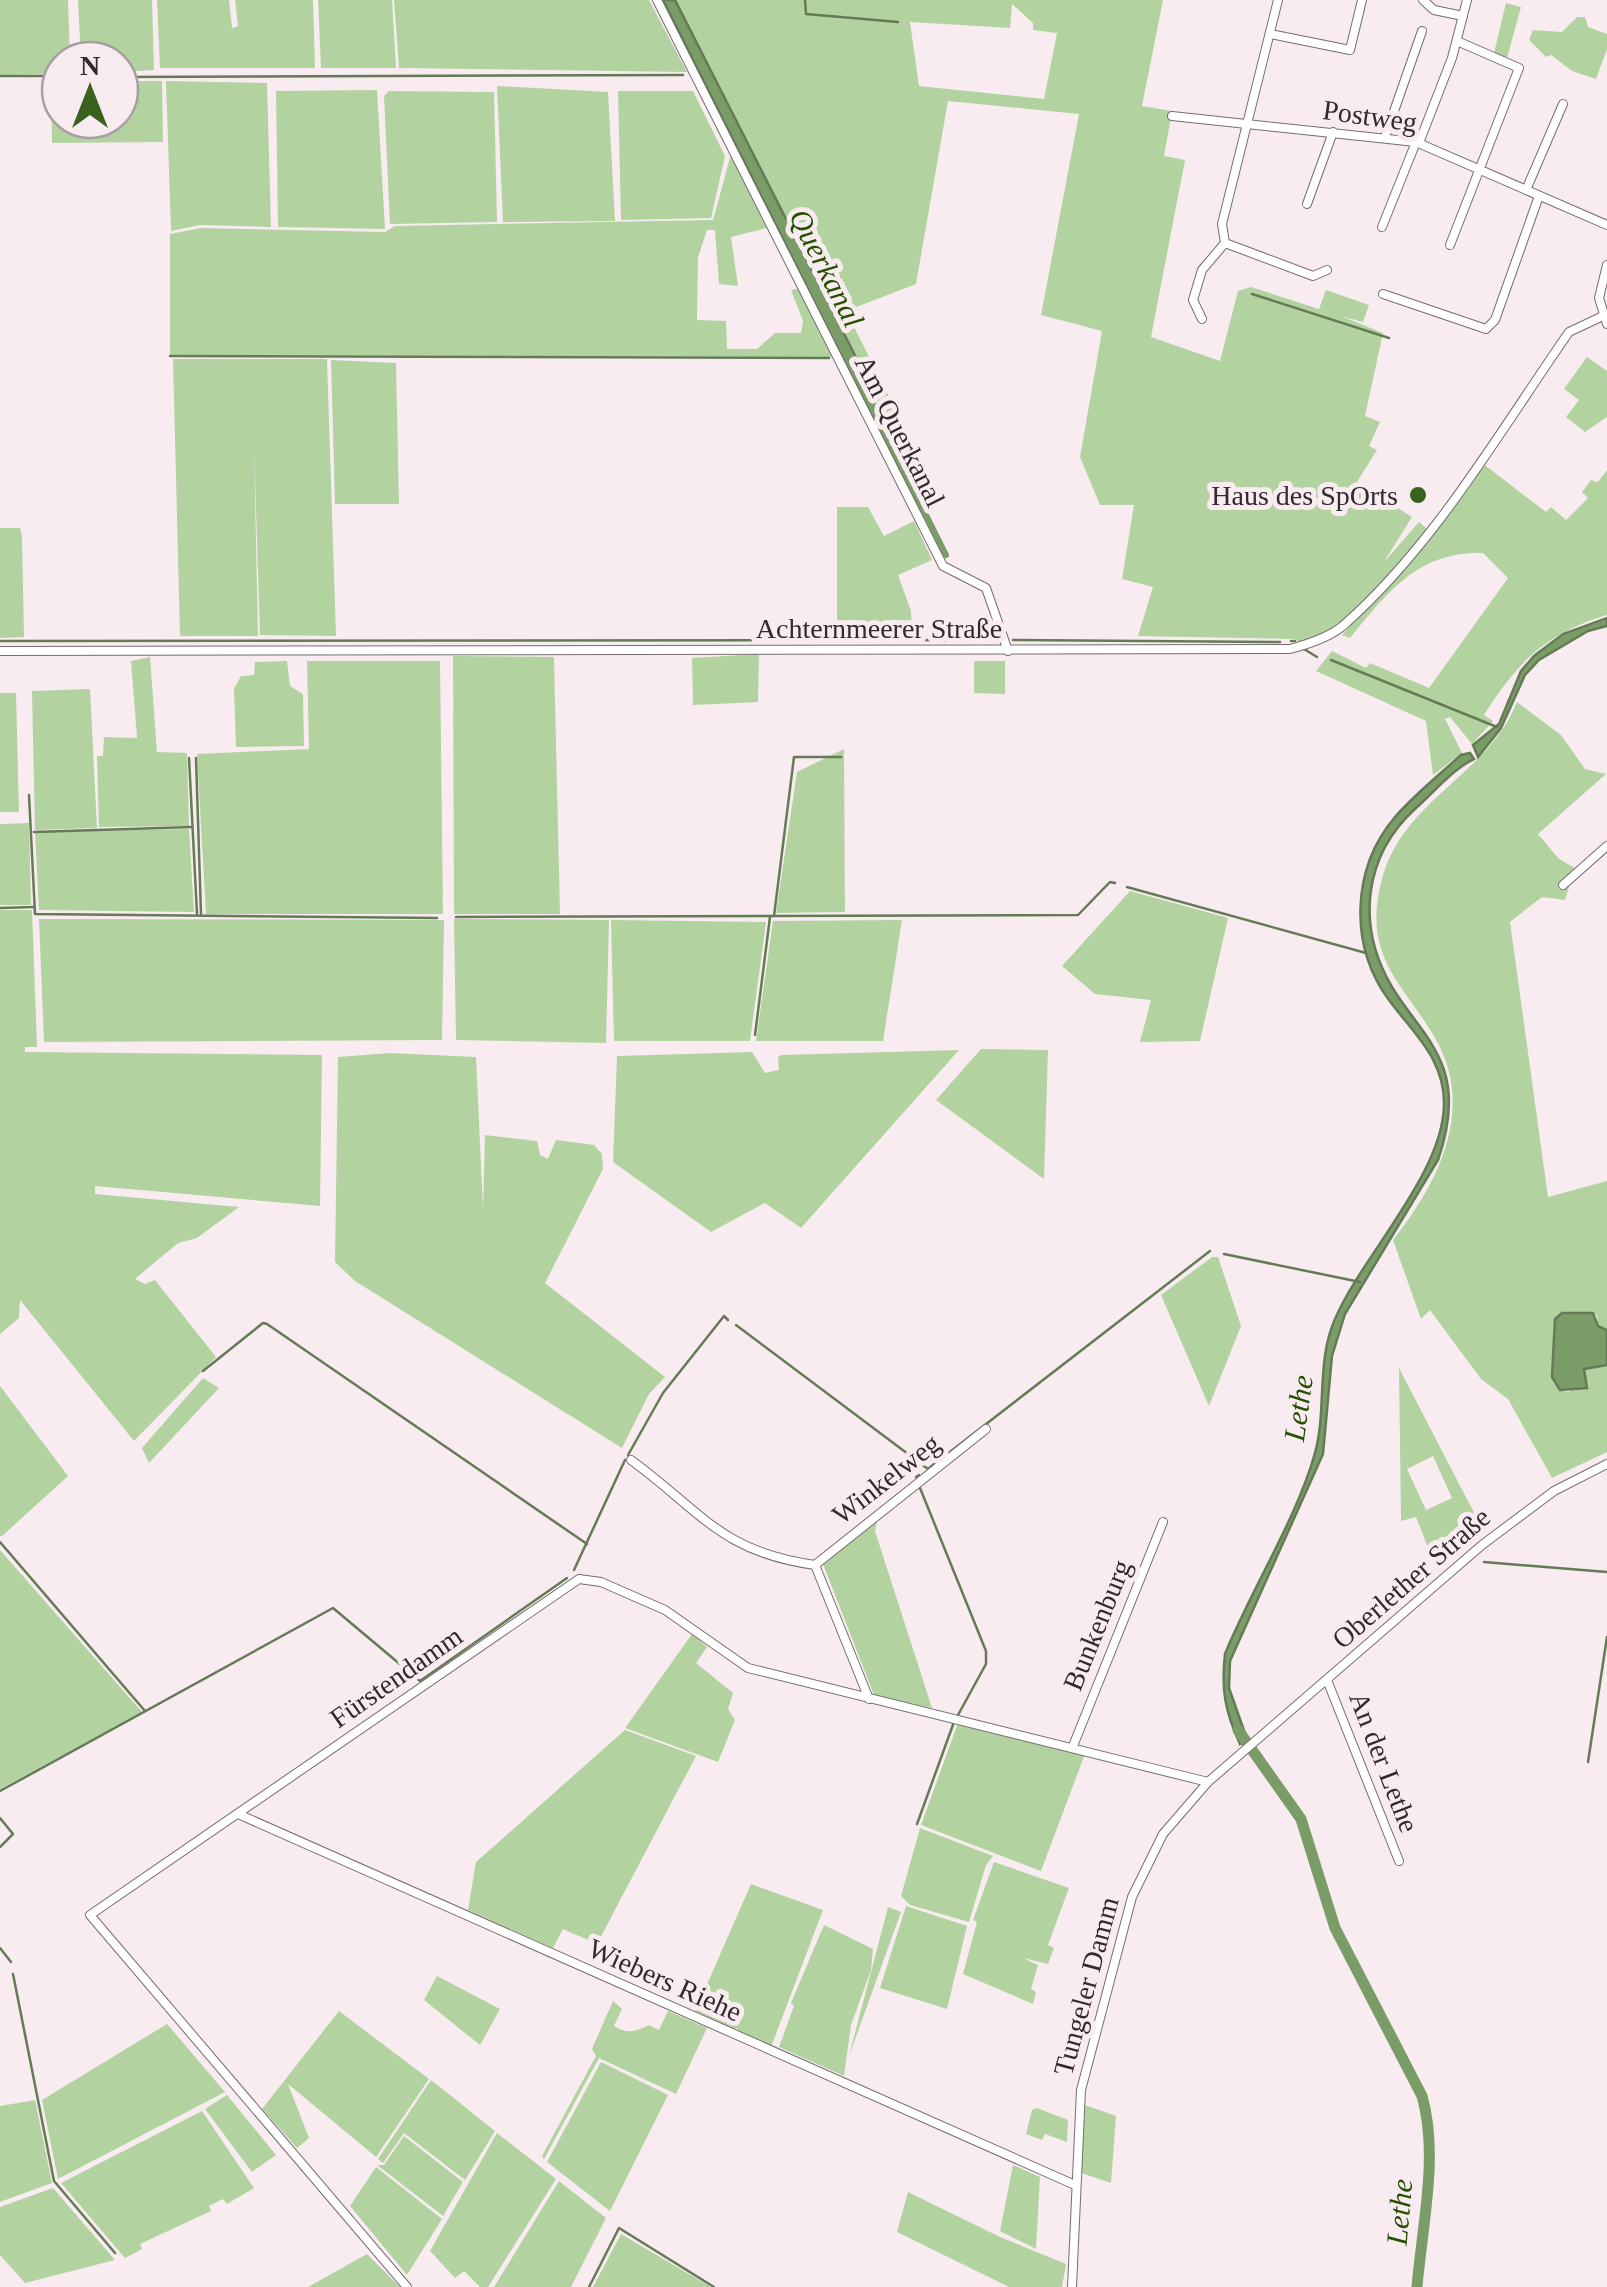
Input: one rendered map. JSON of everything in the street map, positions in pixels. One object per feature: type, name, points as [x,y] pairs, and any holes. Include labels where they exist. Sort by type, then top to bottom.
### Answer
[{"type":"street","name":"Am Querkanal","points":[[657,0],[943,566],[986,588],[1008,651]]},
{"type":"street","points":[[1202,319],[1193,300],[1202,270],[1225,243],[1222,224],[1278,0]]},
{"type":"street","points":[[1270,34],[1350,50],[1362,0]]},
{"type":"street","points":[[1422,0],[1434,10],[1463,16]]},
{"type":"street","points":[[1382,227],[1388,221],[1457,42],[1467,0]]},
{"type":"street","points":[[1385,136],[1422,31]]},
{"type":"street","points":[[1450,245],[1519,68],[1457,42]]},
{"type":"street","points":[[1526,190],[1563,104]]},
{"type":"street","name":"Postweg","points":[[1172,116],[1418,142],[1607,225]]},
{"type":"street","points":[[1308,204],[1333,132]]},
{"type":"street","points":[[1486,330],[1495,320],[1540,196]]},
{"type":"street","points":[[1225,243],[1313,276],[1327,270]]},
{"type":"street","points":[[1605,320],[1599,298],[1607,265]]},
{"type":"street","points":[[1383,294],[1486,330]]},
{"type":"street","name":"Achternmeerer Straße","points":[[0,651],[1290,649],[1346,624],[1437,524],[1569,332],[1605,320]]},
{"type":"street","points":[[1486,330],[1488,342]]},
{"type":"street","points":[[1563,885],[1607,846]]},
{"type":"street","name":"Winkelweg","points":[[815,1565],[986,1429]]},
{"type":"street","points":[[631,1460],[739,1547],[773,1559],[815,1565],[869,1699]]},
{"type":"street","name":"Oberlether Straße","points":[[1254,1741],[1522,1512],[1607,1464]]},
{"type":"street","name":"Bunkenburg","points":[[1073,1746],[1163,1522]]},
{"type":"street","name":"Fürstendamm","points":[[407,2287],[90,1915],[579,1578],[601,1582],[665,1610],[748,1668],[1208,1782]]},
{"type":"street","name":"An der Lethe","points":[[1327,1680],[1399,1861]]},
{"type":"street","name":"Tungeler Damm","points":[[1072,2287],[1081,2090],[1132,1897],[1163,1834],[1208,1782],[1254,1741]]},
{"type":"street","name":"Wiebers Riehe","points":[[238,1814],[1076,2185]]},
{"type":"shaded area","points":[[0,0],[68,0],[69,40],[40,40],[40,74],[0,75]]},
{"type":"shaded area","points":[[78,0],[152,0],[154,70],[140,71],[140,40],[80,40]]},
{"type":"shaded area","points":[[157,0],[229,0],[232,28],[238,26],[235,0],[313,0],[315,68],[160,68]]},
{"type":"shaded area","points":[[318,0],[392,0],[396,68],[321,68]]},
{"type":"shaded area","points":[[394,0],[649,0],[687,72],[399,68]]},
{"type":"shaded area","points":[[663,0],[675,0],[930,503],[918,509]]},
{"type":"shaded area","points":[[675,0],[1163,0],[1142,106],[1172,111],[1164,156],[1185,160],[1151,337],[1220,361],[1238,291],[1251,287],[1319,309],[1326,290],[1369,305],[1363,322],[1341,316],[1383,333],[1365,416],[1380,422],[1369,446],[1377,450],[1357,482],[1412,517],[1384,562],[1419,522],[1427,529],[1355,611],[1320,635],[1300,643],[1295,639],[1138,636],[1153,587],[1122,579],[1134,505],[1100,505],[1080,457],[1102,331],[1041,315],[1079,114],[948,101],[916,284],[846,311],[941,500],[933,504]],"holes":[[[1012,4],[1033,23],[1033,30],[1057,33],[1044,99],[919,86],[910,22],[1010,28]]]},
{"type":"shaded area","points":[[1506,3],[1521,7],[1507,58],[1494,53]]},
{"type":"shaded area","points":[[1577,17],[1585,17],[1588,27],[1607,34],[1607,49],[1596,79],[1572,71],[1551,55],[1546,57],[1529,40],[1533,30],[1562,32]]},
{"type":"shaded area","points":[[140,81],[162,81],[163,142],[52,143],[140,140]]},
{"type":"shaded area","points":[[166,81],[267,83],[271,227],[200,225],[171,231]]},
{"type":"shaded area","points":[[497,86],[608,92],[615,221],[503,222]]},
{"type":"shaded area","points":[[377,90],[385,229],[278,227],[276,91]]},
{"type":"shaded area","points":[[389,91],[494,92],[497,222],[390,224],[384,96]]},
{"type":"shaded area","points":[[618,91],[693,91],[725,156],[711,218],[621,220]]},
{"type":"shaded area","points":[[731,154],[767,228],[731,237],[738,286],[719,284],[715,230],[707,230],[698,257],[697,320],[726,321],[727,349],[757,349],[775,333],[801,333],[803,321],[791,290],[800,288],[832,357],[170,355],[170,234],[201,228],[385,232],[395,226],[713,220]]},
{"type":"shaded area","points":[[1587,357],[1607,371],[1607,417],[1585,432],[1566,417],[1579,400],[1564,389]]},
{"type":"shaded area","points":[[173,359],[327,359],[336,636],[260,635],[254,446],[258,636],[180,636]]},
{"type":"shaded area","points":[[331,360],[396,363],[399,504],[335,504]]},
{"type":"shaded area","points":[[1482,463],[1546,512],[1551,507],[1566,520],[1588,498],[1582,492],[1591,480],[1598,482],[1607,470],[1607,615],[1567,631],[1535,652],[1484,715],[1493,721],[1472,744],[1450,717],[1445,719],[1462,753],[1433,775],[1426,721],[1316,671],[1332,651],[1366,668],[1370,663],[1429,688],[1508,578],[1483,553],[1460,554],[1422,567],[1392,590],[1350,638],[1342,635],[1440,525]]},
{"type":"shaded area","points":[[837,507],[868,507],[884,536],[914,521],[932,560],[898,575],[911,611],[912,632],[837,631]]},
{"type":"shaded area","points":[[0,528],[20,528],[22,536],[24,637],[0,638]]},
{"type":"shaded area","points":[[1607,618],[1607,626],[1588,631],[1539,660],[1525,675],[1501,728],[1478,757],[1473,745],[1499,724],[1521,671],[1534,656],[1563,634]]},
{"type":"shaded area","points":[[759,654],[758,702],[693,705],[692,658]]},
{"type":"shaded area","points":[[453,656],[554,657],[560,914],[454,914]]},
{"type":"shaded area","points":[[150,657],[157,752],[187,753],[189,826],[99,827],[97,756],[103,756],[104,737],[137,738],[131,661]]},
{"type":"shaded area","points":[[287,661],[290,686],[303,694],[304,746],[236,747],[234,689],[241,676],[254,675],[255,662]]},
{"type":"shaded area","points":[[307,661],[440,661],[443,914],[206,914],[197,754],[309,749]]},
{"type":"shaded area","points":[[974,661],[1005,661],[1005,694],[974,693]]},
{"type":"shaded area","points":[[90,689],[97,828],[35,830],[32,691]]},
{"type":"shaded area","points":[[0,693],[16,693],[19,812],[0,812]]},
{"type":"shaded area","points":[[1517,702],[1561,735],[1585,769],[1606,774],[1538,834],[1559,859],[1575,868],[1565,900],[1542,897],[1510,922],[1548,1197],[1607,1181],[1607,1330],[1598,1326],[1597,1315],[1555,1319],[1552,1377],[1560,1390],[1569,1392],[1583,1369],[1607,1365],[1607,1452],[1552,1478],[1508,1399],[1481,1379],[1430,1310],[1421,1319],[1393,1240],[1425,1194],[1447,1144],[1452,1091],[1447,1064],[1435,1038],[1382,952],[1376,912],[1390,857],[1405,832],[1485,751]]},
{"type":"shaded area","points":[[844,749],[845,912],[776,913],[797,772]]},
{"type":"shaded area","points":[[1470,753],[1474,759],[1451,775],[1398,827],[1376,870],[1370,916],[1373,940],[1392,987],[1427,1037],[1444,1070],[1449,1093],[1447,1127],[1438,1160],[1345,1314],[1332,1356],[1323,1454],[1230,1661],[1229,1688],[1247,1739],[1240,1744],[1225,1700],[1225,1654],[1307,1478],[1319,1436],[1326,1352],[1335,1319],[1430,1159],[1444,1105],[1433,1060],[1389,1000],[1367,956],[1360,908],[1363,884],[1380,838],[1395,817],[1461,755]]},
{"type":"shaded area","points":[[29,823],[31,905],[0,905],[0,824]]},
{"type":"shaded area","points":[[189,829],[194,912],[39,910],[35,832]]},
{"type":"shaded area","points":[[1130,891],[1228,918],[1200,1041],[1140,1042],[1151,1000],[1095,994],[1062,966]]},
{"type":"shaded area","points":[[0,910],[32,910],[37,1047],[25,1047],[25,1052],[322,1055],[320,1206],[95,1186],[95,1194],[239,1207],[197,1238],[178,1243],[135,1279],[145,1284],[155,1280],[216,1357],[134,1441],[20,1300],[19,1318],[0,1334]]},
{"type":"shaded area","points":[[39,919],[444,920],[442,1040],[44,1042]]},
{"type":"shaded area","points":[[454,919],[609,920],[606,1043],[456,1040]]},
{"type":"shaded area","points":[[611,920],[766,922],[750,1041],[614,1041]]},
{"type":"shaded area","points":[[902,920],[883,1041],[756,1041],[773,921]]},
{"type":"shaded area","points":[[981,1049],[1048,1050],[1044,1179],[936,1100]]},
{"type":"shaded area","points":[[959,1050],[801,1228],[765,1203],[711,1232],[613,1162],[617,1056],[752,1052],[765,1073],[779,1070],[778,1057],[782,1055]]},
{"type":"shaded area","points":[[390,1053],[476,1057],[483,1208],[485,1135],[537,1141],[540,1155],[548,1159],[556,1140],[594,1145],[602,1154],[603,1169],[545,1283],[665,1377],[649,1394],[622,1448],[355,1281],[335,1262],[338,1057]]},
{"type":"shaded area","points":[[1212,1257],[1218,1257],[1241,1326],[1209,1406],[1161,1295]]},
{"type":"shaded area","points":[[1562,1313],[1593,1313],[1598,1326],[1607,1330],[1607,1365],[1584,1369],[1587,1388],[1560,1390],[1552,1377],[1555,1319]]},
{"type":"shaded area","points":[[1399,1368],[1483,1530],[1437,1570],[1416,1517],[1401,1521]],"holes":[[[1433,1456],[1452,1498],[1426,1510],[1407,1469]]]},
{"type":"shaded area","points":[[203,1378],[219,1388],[149,1463],[142,1448]]},
{"type":"shaded area","points":[[0,1386],[68,1476],[2,1536],[0,1536]]},
{"type":"shaded area","points":[[877,1522],[875,1531],[932,1708],[874,1695],[823,1564]]},
{"type":"shaded area","points":[[0,1550],[142,1712],[0,1789]]},
{"type":"shaded area","points":[[692,1634],[707,1647],[696,1663],[733,1693],[728,1709],[735,1720],[718,1762],[625,1728]]},
{"type":"shaded area","points":[[958,1723],[1085,1754],[1041,1871],[921,1825]]},
{"type":"shaded area","points":[[625,1730],[696,1756],[597,1944],[563,1929],[553,1948],[468,1910],[476,1862]]},
{"type":"shaded area","points":[[920,1828],[993,1856],[986,1865],[969,1922],[910,1905],[901,1896]]},
{"type":"shaded area","points":[[994,1862],[1069,1888],[1048,1945],[1054,1948],[1048,1964],[1023,1958],[1038,1965],[1031,1989],[1036,1992],[1033,2004],[963,1974],[977,1922],[973,1920]]},
{"type":"shaded area","points":[[751,1884],[823,1910],[771,2047],[739,2034],[737,2028],[731,2030],[694,2014]]},
{"type":"shaded area","points":[[906,1906],[967,1926],[947,2009],[880,1988]]},
{"type":"shaded area","points":[[888,1907],[901,1912],[849,2056]]},
{"type":"shaded area","points":[[824,1925],[873,1949],[871,1970],[851,2025],[844,2076],[779,2047],[794,2006],[791,2003]]},
{"type":"shaded area","points":[[437,1976],[500,2009],[480,2045],[424,2000]]},
{"type":"shaded area","points":[[613,2001],[622,2009],[614,2026],[623,2030],[636,2031],[649,2025],[659,2030],[668,2011],[707,2028],[676,2094],[599,2058],[544,2159],[542,2156],[596,2056],[592,2049]]},
{"type":"shaded area","points":[[339,2011],[429,2079],[376,2157],[288,2084],[309,2138],[297,2148],[262,2109]]},
{"type":"shaded area","points":[[167,2024],[225,2092],[58,2179],[42,2100]]},
{"type":"shaded area","points":[[601,2062],[668,2095],[610,2211],[547,2162]]},
{"type":"shaded area","points":[[431,2080],[495,2131],[465,2180],[404,2133],[383,2163],[378,2159]]},
{"type":"shaded area","points":[[227,2095],[276,2155],[252,2172],[205,2109]]},
{"type":"shaded area","points":[[35,2100],[52,2183],[0,2202],[0,2106]]},
{"type":"shaded area","points":[[1085,2105],[1116,2116],[1111,2183],[1081,2173]]},
{"type":"shaded area","points":[[1037,2108],[1068,2120],[1067,2142],[1045,2134],[1042,2140],[1026,2134],[1032,2110]]},
{"type":"shaded area","points":[[202,2111],[254,2188],[227,2204],[223,2199],[209,2206],[211,2211],[140,2244],[142,2249],[125,2258],[61,2183]]},
{"type":"shaded area","points":[[497,2133],[556,2179],[488,2287],[480,2287],[464,2271],[455,2278],[430,2251]]},
{"type":"shaded area","points":[[404,2136],[463,2182],[443,2216],[377,2165],[384,2165]]},
{"type":"shaded area","points":[[1013,2165],[1040,2177],[1036,2249],[1000,2231]]},
{"type":"shaded area","points":[[376,2167],[442,2219],[407,2275],[350,2206]]},
{"type":"shaded area","points":[[559,2181],[606,2218],[571,2287],[494,2287]]},
{"type":"shaded area","points":[[53,2188],[115,2260],[25,2283],[0,2255],[0,2207]]},
{"type":"shaded area","points":[[908,2192],[1066,2264],[1062,2287],[1009,2287],[897,2232]]},
{"type":"shaded area","points":[[621,2234],[711,2287],[593,2287]]},
{"type":"shaded area","points":[[367,2254],[400,2287],[308,2287]]},
{"type":"waterway","points":[[805,0],[806,14],[898,22]]},
{"type":"waterway","points":[[140,77],[683,75]]},
{"type":"waterway","points":[[0,76],[40,76]]},
{"type":"waterway","points":[[1252,294],[1389,338]]},
{"type":"waterway","points":[[170,356],[829,358]]},
{"type":"waterway","name":"Querkanal","points":[[920,503],[946,555]]},
{"type":"waterway","points":[[0,641],[1001,640]]},
{"type":"waterway","points":[[1013,640],[1280,642]]},
{"type":"waterway","points":[[1304,649],[1317,657]]},
{"type":"waterway","points":[[1331,660],[1497,727]]},
{"type":"waterway","points":[[774,916],[794,757],[841,757]]},
{"type":"waterway","points":[[189,758],[197,914]]},
{"type":"waterway","points":[[196,758],[201,914]]},
{"type":"waterway","points":[[29,795],[35,914],[437,918]]},
{"type":"waterway","points":[[34,832],[192,827]]},
{"type":"waterway","points":[[456,917],[1078,915],[1110,882],[1115,883]]},
{"type":"waterway","points":[[1127,887],[1366,953]]},
{"type":"waterway","points":[[0,908],[34,907]]},
{"type":"waterway","points":[[755,1035],[770,917]]},
{"type":"waterway","points":[[946,1455],[1210,1251]]},
{"type":"waterway","points":[[1224,1254],[1360,1282]]},
{"type":"waterway","points":[[628,1455],[663,1393],[724,1316],[728,1320]]},
{"type":"waterway","points":[[203,1371],[263,1323],[267,1324],[587,1544]]},
{"type":"waterway","points":[[736,1325],[928,1469],[939,1460]]},
{"type":"waterway","points":[[574,1570],[625,1460]]},
{"type":"waterway","points":[[920,1488],[986,1651],[986,1664],[958,1715]]},
{"type":"waterway","points":[[0,1542],[145,1711]]},
{"type":"waterway","points":[[1484,1562],[1607,1572]]},
{"type":"waterway","points":[[0,1791],[333,1608],[420,1681],[567,1578]]},
{"type":"waterway","points":[[1588,1762],[1607,1637]]},
{"type":"waterway","points":[[917,1824],[954,1722]]},
{"type":"waterway","name":"Lethe","points":[[1238,1730],[1301,1819],[1335,1928],[1422,2096],[1429,2166],[1417,2287]]},
{"type":"waterway","points":[[0,1818],[13,1834],[0,1847]]},
{"type":"waterway","points":[[0,1948],[11,1962]]},
{"type":"waterway","points":[[13,1974],[54,2181],[115,2253]]},
{"type":"waterway","points":[[589,2287],[619,2228],[714,2287]]},
{"type":"place","name":"Haus des SpOrts","points":[[1418,495]]}]
